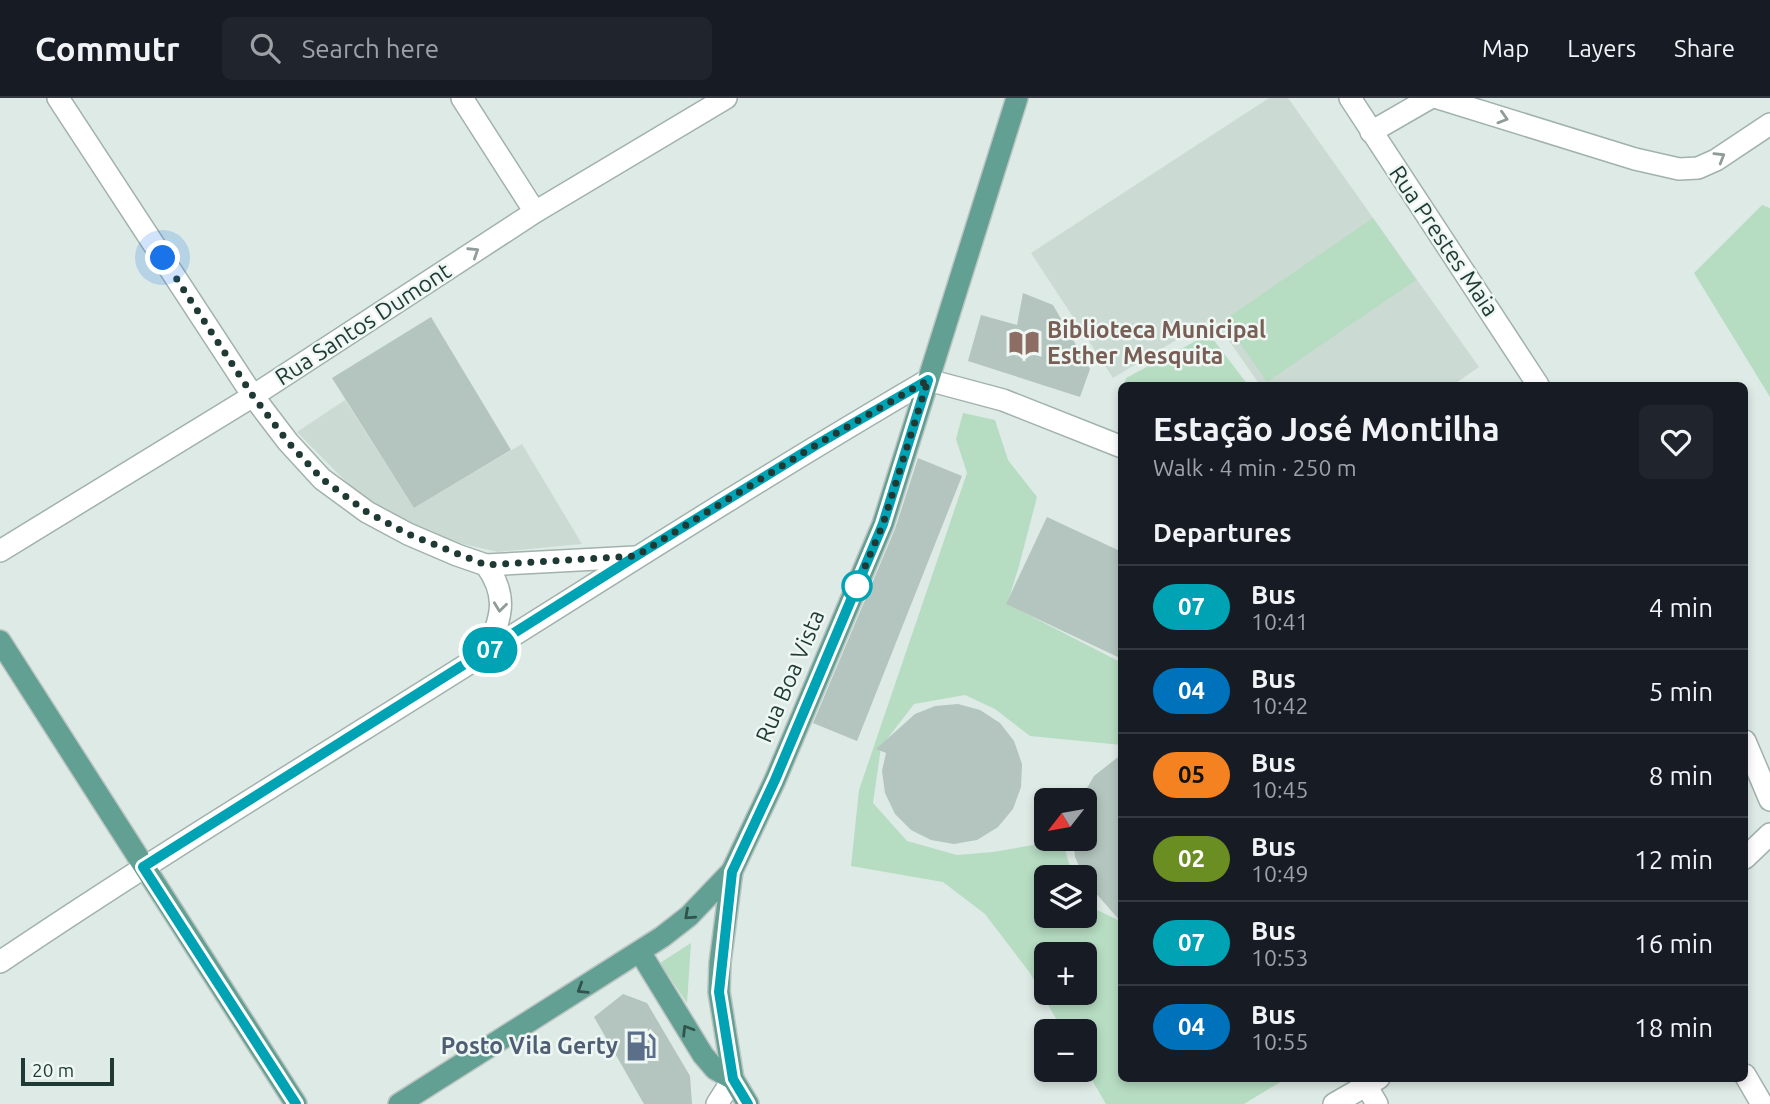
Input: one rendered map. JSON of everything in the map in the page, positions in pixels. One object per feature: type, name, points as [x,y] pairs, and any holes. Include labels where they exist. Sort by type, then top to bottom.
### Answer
[{"type":"main road","name":"Rua Boa Vista","points":[[733,1079],[719,992],[732,872],[775,780],[883,524],[1017,98]]},
{"type":"main road","points":[[0,641],[296,1104]]},
{"type":"main road","points":[[399,1104],[640,952],[689,916],[732,872]]},
{"type":"main road","points":[[640,952],[703,1055],[715,1069],[733,1079],[748,1104]]},
{"type":"street","points":[[58,98],[253,396],[288,442],[322,479],[367,512],[408,534],[486,565],[636,556]]},
{"type":"street","points":[[462,98],[535,212]]},
{"type":"street","name":"Rua Santos Dumont","points":[[0,551],[253,396],[535,212],[726,98]]},
{"type":"street","name":"Rua Prestes Maia","points":[[1350,98],[1536,382]]},
{"type":"street","points":[[1371,132],[1430,98]]},
{"type":"street","points":[[1438,98],[1635,159],[1679,169],[1698,168],[1716,160],[1770,124]]},
{"type":"street","points":[[0,962],[143,867],[636,556],[816,445],[928,380],[1003,400],[1118,445]]},
{"type":"street","points":[[486,565],[496,579],[502,595],[497,627],[487,652]]},
{"type":"street","points":[[1748,746],[1763,770],[1770,800]]},
{"type":"street","points":[[1770,807],[1770,823]]},
{"type":"street","points":[[1748,855],[1770,834]]},
{"type":"street","points":[[1748,856],[1770,848]]},
{"type":"street","points":[[717,1104],[733,1079]]},
{"type":"street","points":[[1748,1080],[1762,1104]]},
{"type":"street","points":[[1334,1104],[1372,1082],[1377,1104]]},
{"type":"shaded area","points":[[1269,98],[1288,98],[1479,367],[1457,382],[1258,382],[1213,318],[1113,378],[1031,253]]},
{"type":"shaded area","points":[[345,400],[414,508],[522,444],[582,544],[498,552],[415,533],[361,497],[297,432]]},
{"type":"green space","points":[[1762,205],[1770,208],[1770,397],[1694,273]]},
{"type":"green space","points":[[1373,218],[1416,280],[1267,382],[1224,320]]},
{"type":"green space","points":[[1209,334],[1246,382],[1125,382],[1126,378]]},
{"type":"green space","points":[[963,413],[995,420],[1008,460],[1037,497],[1007,604],[1118,661],[1118,745],[1030,736],[995,709],[965,695],[914,704],[881,747],[873,803],[907,841],[957,855],[1034,845],[1034,851],[1065,851],[1069,865],[1034,865],[1034,928],[1097,928],[1097,910],[1118,920],[1118,1082],[1280,1082],[1244,1104],[1106,1104],[1093,1082],[1097,1082],[1097,1019],[1056,1019],[1048,1005],[1097,1005],[1097,942],[1034,942],[1034,980],[985,914],[943,882],[851,866],[859,790],[967,473],[956,439]]},
{"type":"green space","points":[[691,943],[687,1003],[660,963]]},
{"type":"building","name":"Biblioteca Municipal Esther Mesquita","points":[[1023,293],[1053,305],[1090,369],[1080,397],[968,361],[981,315],[1017,325]]},
{"type":"building","points":[[431,317],[511,450],[414,508],[332,378]]},
{"type":"building","points":[[918,458],[962,476],[857,741],[813,723],[895,529]]},
{"type":"building","points":[[1047,517],[1118,550],[1118,657],[1006,604]]},
{"type":"building","points":[[958,704],[980,710],[1000,723],[1014,741],[1022,764],[1021,787],[1013,809],[998,827],[977,840],[954,844],[931,840],[911,830],[895,814],[885,793],[882,771],[886,753],[876,749],[915,714],[935,706]]},
{"type":"building","points":[[1118,757],[1118,918],[1097,894],[1097,865],[1079,865],[1075,857],[1074,851],[1097,851],[1097,788],[1087,788],[1094,776]]},
{"type":"building","name":"Posto Vila Gerty","points":[[623,994],[647,1003],[690,1076],[692,1104],[644,1104],[594,1017]]},
{"type":"bus line","name":"07","points":[[296,1104],[143,867],[636,556],[816,445],[928,380],[883,524],[775,780],[732,872],[720,963],[719,992],[733,1079],[748,1104]]},
{"type":"place","name":"Biblioteca Municipal Esther Mesquita","points":[[1024,343]]},
{"type":"place","name":"Posto Vila Gerty","points":[[641,1046]]},
{"type":"route","points":[[163,258],[253,396],[288,442],[322,479],[367,512],[408,534],[486,565],[636,556],[816,445],[928,380],[883,524],[854,593],[857,586]]}]
